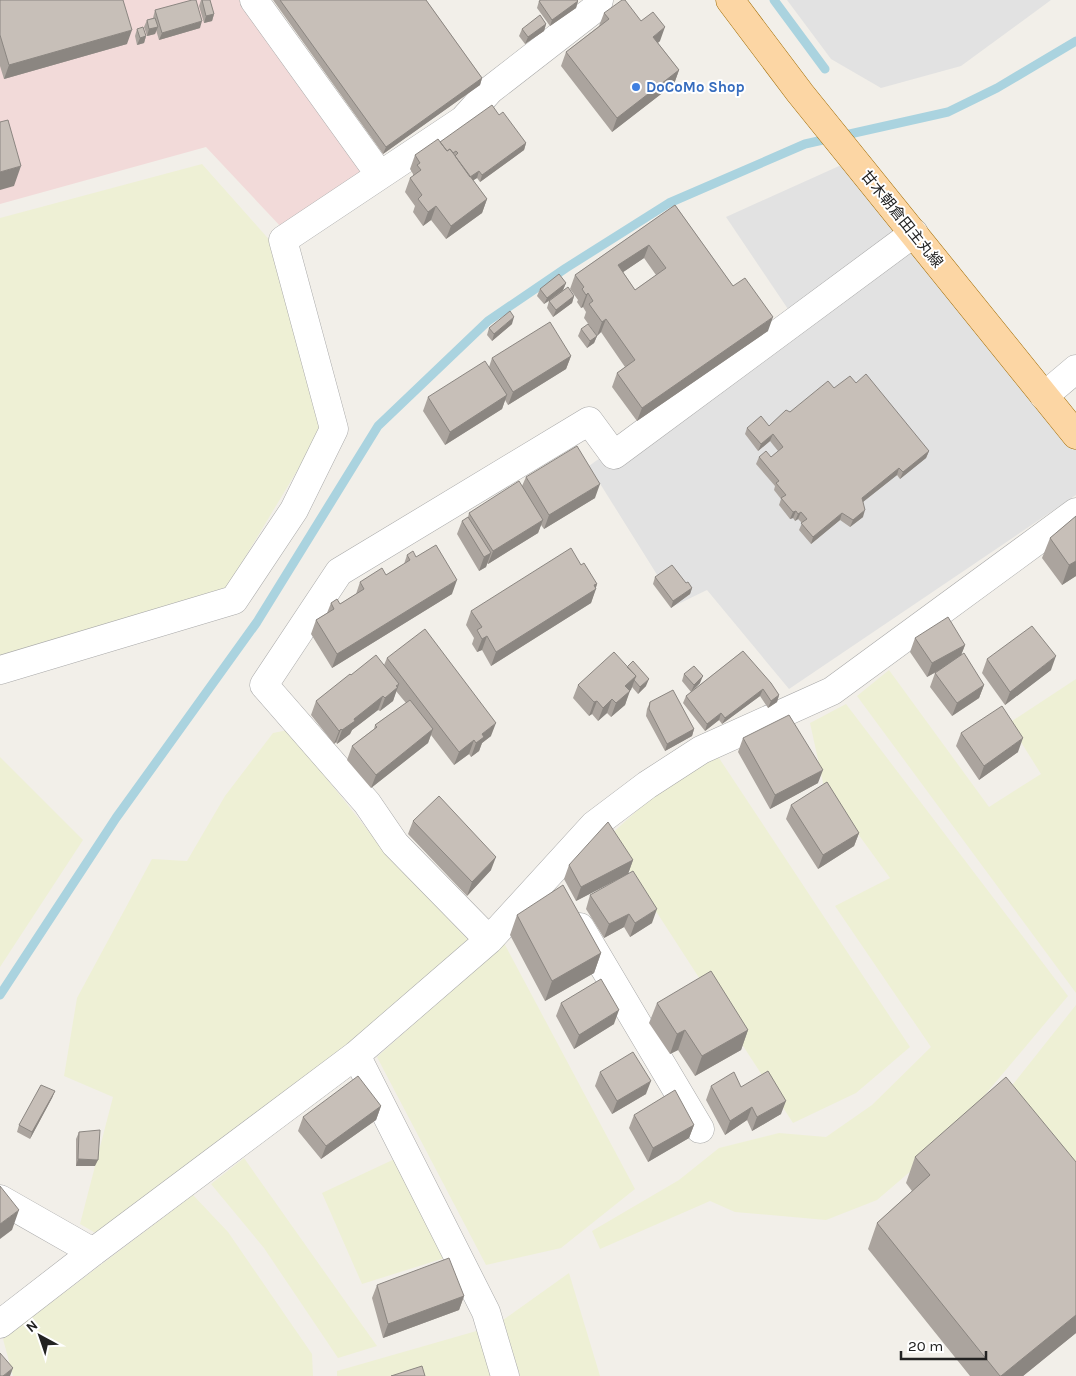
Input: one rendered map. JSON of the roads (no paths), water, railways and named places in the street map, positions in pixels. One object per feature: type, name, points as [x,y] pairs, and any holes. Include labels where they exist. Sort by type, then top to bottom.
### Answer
[{"type":"main road","name":"甘木朝倉田主丸線","points":[[730,0],[800,93],[1076,435]]},
{"type":"street","points":[[254,0],[380,175]]},
{"type":"street","points":[[0,670],[234,600],[294,510],[334,429],[283,240],[463,120],[490,90],[597,7],[598,0]]},
{"type":"street","points":[[489,940],[395,844],[367,803],[264,685],[339,572],[589,421],[614,456],[914,233]]},
{"type":"street","points":[[1044,396],[1076,369]]},
{"type":"street","points":[[0,1324],[92,1252],[356,1055],[489,940],[594,825],[647,785],[701,750],[832,691],[1076,512]]},
{"type":"street","points":[[549,874],[700,1129]]},
{"type":"street","points":[[356,1055],[486,1312],[505,1376]]},
{"type":"street","points":[[0,1199],[92,1252]]},
{"type":"waterway","points":[[774,0],[825,69]]},
{"type":"waterway","points":[[0,995],[116,818],[257,622],[378,426],[488,321],[566,268],[669,203],[805,144],[948,112],[997,88],[1076,41]]},
{"type":"place","name":"DoCoMo Shop","points":[[636,87]]}]
